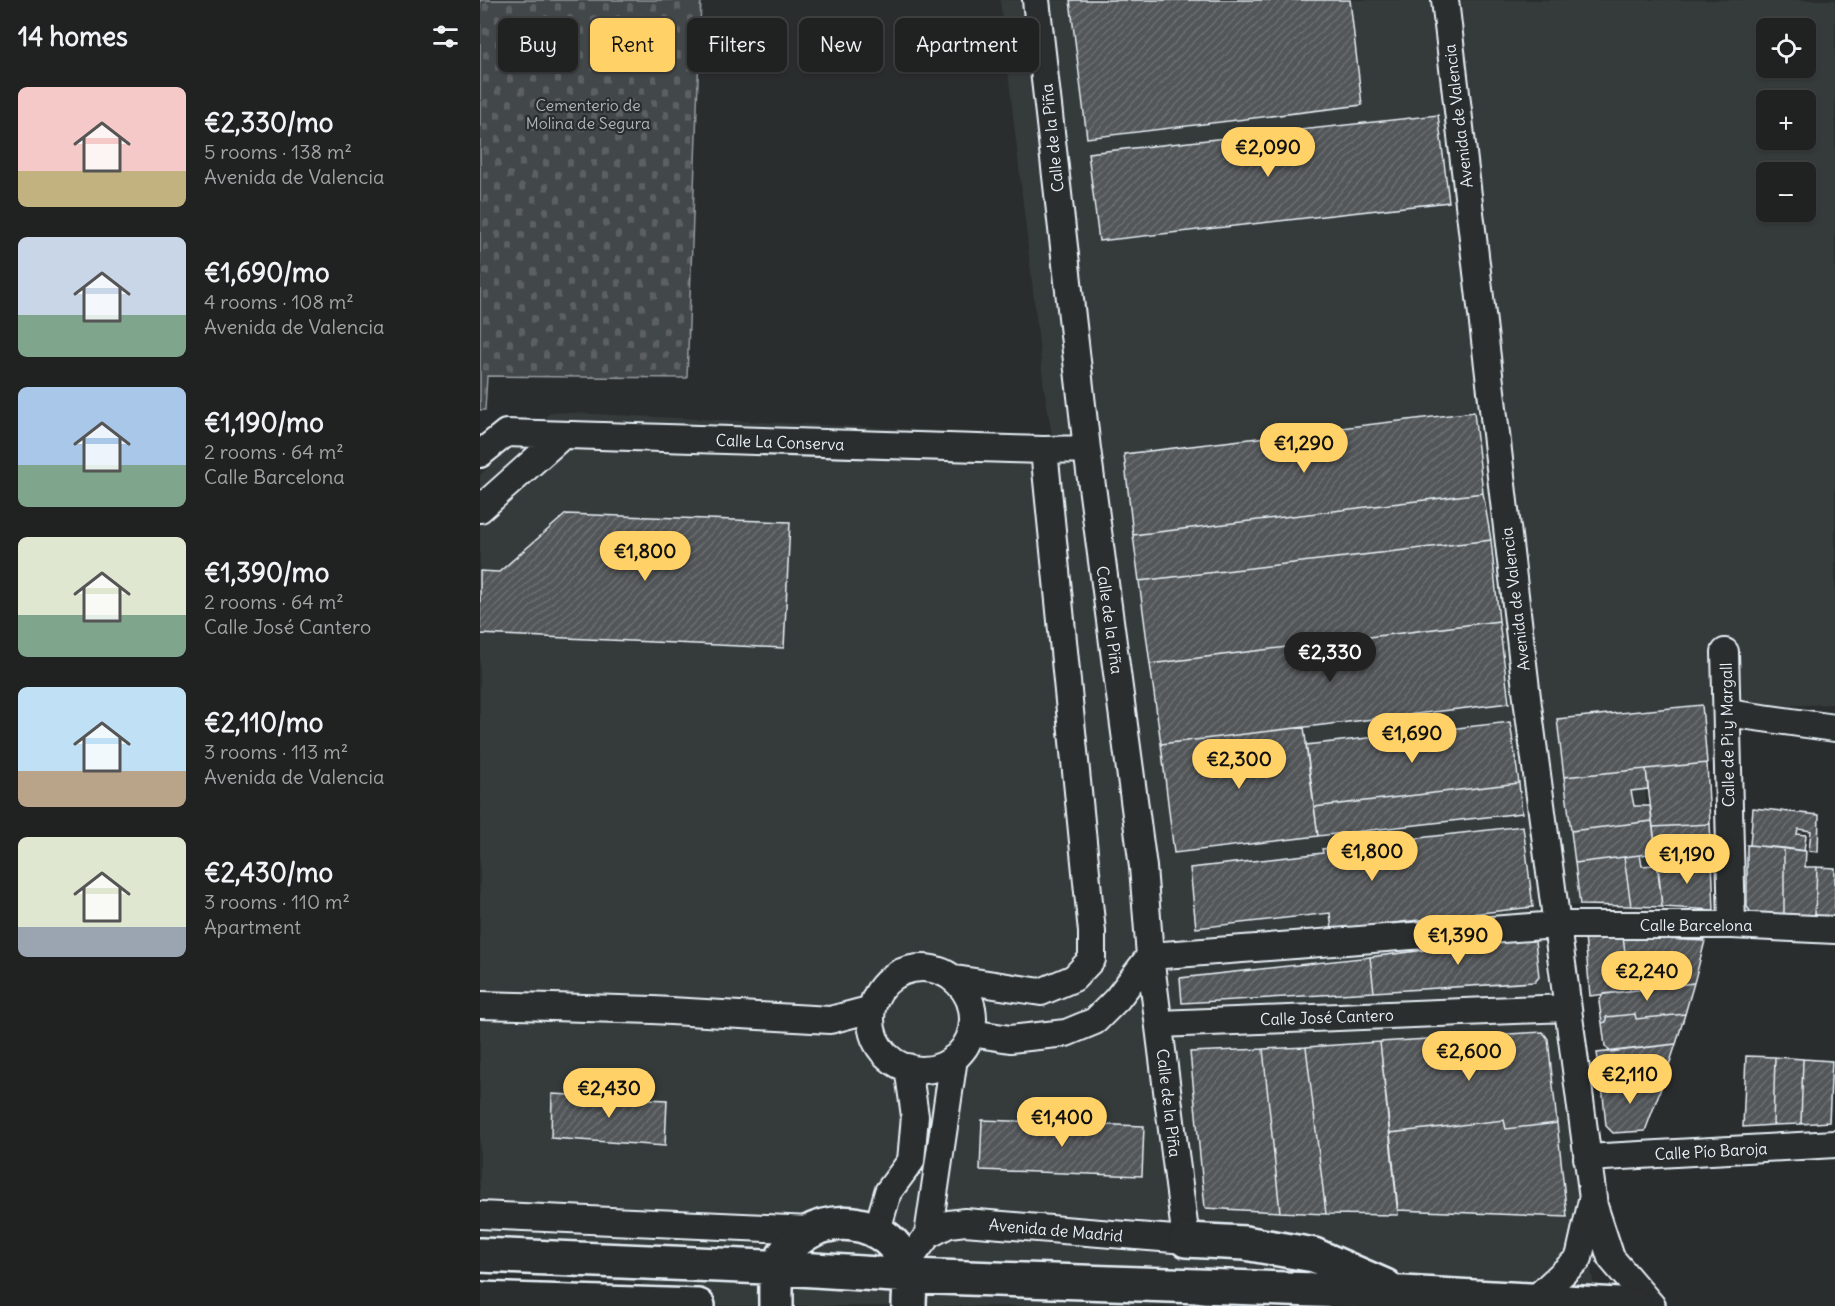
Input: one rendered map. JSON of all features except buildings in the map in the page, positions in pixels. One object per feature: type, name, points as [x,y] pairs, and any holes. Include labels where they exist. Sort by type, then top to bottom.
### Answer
[{"type":"main road","points":[[776,1306],[778,1268],[791,1246],[811,1230],[823,1225],[847,1222],[872,1228],[892,1243],[908,1282]]},
{"type":"main road","points":[[1186,1240],[1245,1243],[1314,1255],[1403,1293]]},
{"type":"main road","points":[[480,1256],[778,1268],[908,1282],[1403,1293],[1636,1306]]},
{"type":"main road","points":[[480,1299],[698,1306]]},
{"type":"street","name":"Calle de la Piña","points":[[1036,0],[1087,448],[1143,867],[1150,956],[1186,1240]]},
{"type":"street","name":"Avenida de Valencia","points":[[1445,0],[1528,706],[1593,1201],[1611,1258],[1652,1306]]},
{"type":"street","name":"Calle La Conserva","points":[[480,454],[506,433],[1044,450],[1087,448]]},
{"type":"street","points":[[480,509],[563,435]]},
{"type":"street","points":[[955,980],[1041,992],[1074,978],[1092,959],[1092,932],[1073,730],[1044,450]]},
{"type":"street","name":"Calle de Pi y Margall","points":[[1725,652],[1732,925]]},
{"type":"street","points":[[1727,713],[1835,728]]},
{"type":"street","name":"Calle Barcelona","points":[[1150,956],[1557,925],[1732,925],[1835,930]]},
{"type":"street","points":[[971,1033],[1010,1039],[1066,1033],[1095,1021],[1117,999],[1150,956]]},
{"type":"street","points":[[922,967],[939,970],[955,980],[971,1004],[973,1018],[971,1033],[964,1047],[954,1058],[940,1066],[924,1070],[896,1063],[878,1045],[873,1034],[872,1009],[878,993],[890,979],[905,970],[922,967]]},
{"type":"street","points":[[480,1005],[653,1010],[830,1020],[872,1009]]},
{"type":"street","name":"Calle José Cantero","points":[[1159,1024],[1567,1008]]},
{"type":"street","points":[[908,1282],[928,1235],[954,1058]]},
{"type":"street","points":[[872,1228],[880,1220],[888,1192],[911,1161],[915,1116],[908,1067]]},
{"type":"street","name":"Calle Pío Baroja","points":[[1587,1158],[1835,1144]]},
{"type":"street","name":"Avenida de Valencia","points":[[1535,1299],[1579,1258],[1593,1201]]},
{"type":"street","points":[[480,1215],[811,1230]]},
{"type":"street","name":"Avenida de Madrid","points":[[928,1235],[949,1224],[965,1222],[1186,1240]]},
{"type":"street","points":[[872,1228],[928,1235]]},
{"type":"shaded area","points":[[1000,0],[1835,0],[1835,704],[1738,707],[1738,761],[1644,769],[1652,909],[1537,904],[1569,1132],[1597,1306],[642,1306],[642,1283],[480,1274],[480,475],[551,412],[1052,436],[1044,387],[1008,72],[1039,72],[1039,18],[1002,18]]},
{"type":"green space","name":"Cementerio de Molina de Segura","points":[[480,0],[701,0],[700,18],[687,18],[687,72],[698,72],[687,378],[487,376],[485,410],[480,410]]}]
